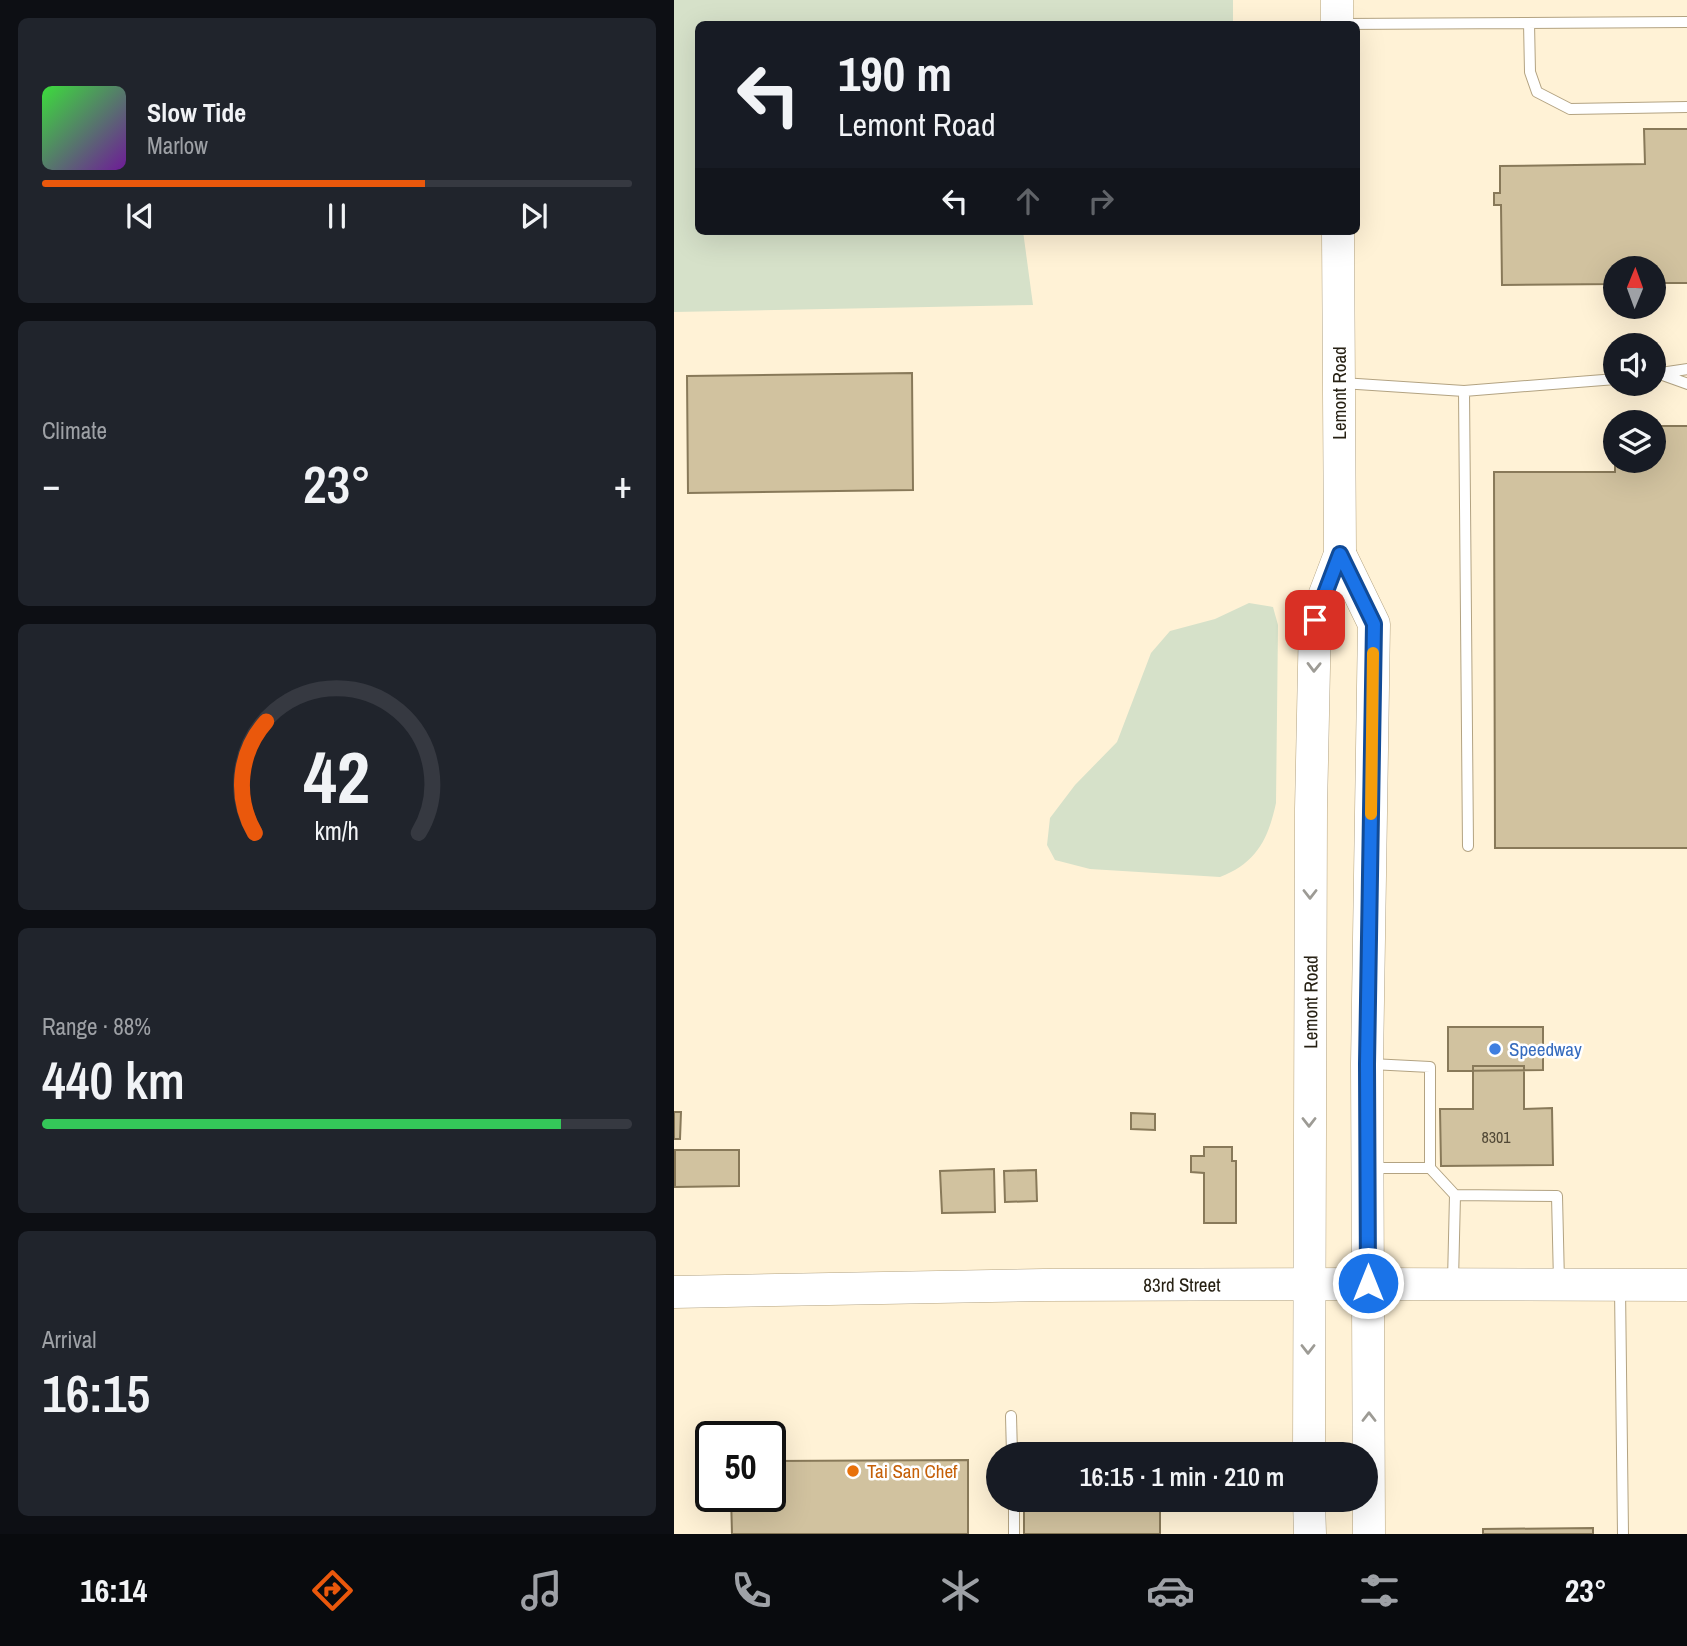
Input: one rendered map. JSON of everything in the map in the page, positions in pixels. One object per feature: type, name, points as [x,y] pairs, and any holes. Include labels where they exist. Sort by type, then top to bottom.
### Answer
[{"type":"main road","points":[[1337,0],[1337,21]]},
{"type":"main road","name":"Lemont Road","points":[[1309,1442],[1310,823],[1315,620],[1340,554],[1338,235]]},
{"type":"main road","name":"Lemont Road","points":[[1340,554],[1374,624],[1367,1064],[1369,1534]]},
{"type":"main road","name":"83rd Street","points":[[674,1292],[1057,1285],[1687,1285]]},
{"type":"main road","points":[[1309,1512],[1310,1534]]},
{"type":"lane","points":[[1360,24],[1687,22]]},
{"type":"lane","points":[[1530,23],[1530,72],[1537,92],[1570,109],[1687,107]]},
{"type":"lane","points":[[1666,372],[1687,369]]},
{"type":"lane","points":[[1666,377],[1687,384]]},
{"type":"lane","points":[[1339,383],[1464,391],[1603,380]]},
{"type":"lane","points":[[1464,391],[1468,846]]},
{"type":"lane","points":[[1367,1064],[1430,1067],[1431,1168],[1455,1195],[1453,1284]]},
{"type":"lane","points":[[1367,1168],[1431,1168]]},
{"type":"lane","points":[[1455,1195],[1557,1196],[1559,1285]]},
{"type":"lane","points":[[1620,1285],[1623,1534]]},
{"type":"lane","points":[[1011,1416],[1012,1442]]},
{"type":"lane","points":[[1014,1512],[1014,1534]]},
{"type":"green space","points":[[674,0],[1233,0],[1233,21],[695,21],[695,235],[1024,235],[1033,305],[674,312]]},
{"type":"green space","points":[[1249,603],[1273,607],[1278,625],[1276,803],[1269,828],[1258,849],[1243,865],[1220,877],[1090,869],[1055,860],[1047,845],[1050,818],[1075,785],[1117,742],[1151,653],[1170,631],[1215,619]]},
{"type":"building","points":[[1644,129],[1688,129],[1688,283],[1666,283],[1666,256],[1603,256],[1603,284],[1502,285],[1501,205],[1494,205],[1494,193],[1500,193],[1500,166],[1645,164]]},
{"type":"building","points":[[912,373],[913,490],[688,493],[687,376]]},
{"type":"building","points":[[1666,426],[1688,426],[1688,848],[1495,848],[1494,472],[1666,473]]},
{"type":"building","name":"Speedway","points":[[1448,1027],[1543,1027],[1543,1070],[1448,1071]]},
{"type":"building","name":"Speedway","points":[[1473,1066],[1524,1066],[1524,1109],[1552,1108],[1553,1165],[1441,1166],[1440,1109],[1473,1109]]},
{"type":"building","points":[[674,1112],[681,1112],[680,1139],[674,1139]]},
{"type":"building","points":[[1131,1113],[1155,1114],[1155,1130],[1131,1129]]},
{"type":"building","points":[[1204,1147],[1232,1147],[1232,1161],[1236,1161],[1236,1223],[1204,1223],[1204,1173],[1191,1172],[1191,1156],[1204,1156]]},
{"type":"building","points":[[675,1150],[739,1150],[739,1186],[675,1187]]},
{"type":"building","points":[[994,1169],[995,1212],[942,1213],[940,1171]]},
{"type":"building","points":[[1036,1170],[1037,1201],[1005,1202],[1004,1171]]},
{"type":"building","points":[[968,1460],[968,1534],[732,1534],[731,1512],[786,1512],[786,1461]]},
{"type":"building","points":[[1024,1512],[1160,1512],[1160,1534],[1024,1534]]},
{"type":"building","points":[[1593,1528],[1593,1534],[1483,1534],[1483,1529]]},
{"type":"slow traffic","points":[[1371,814],[1373,653]]},
{"type":"place","name":"Speedway","points":[[1495,1049]]},
{"type":"place","name":"Tai San Chef","points":[[853,1471]]},
{"type":"route","points":[[1315,620],[1340,554],[1374,624],[1367,1064],[1368,1283]]}]
